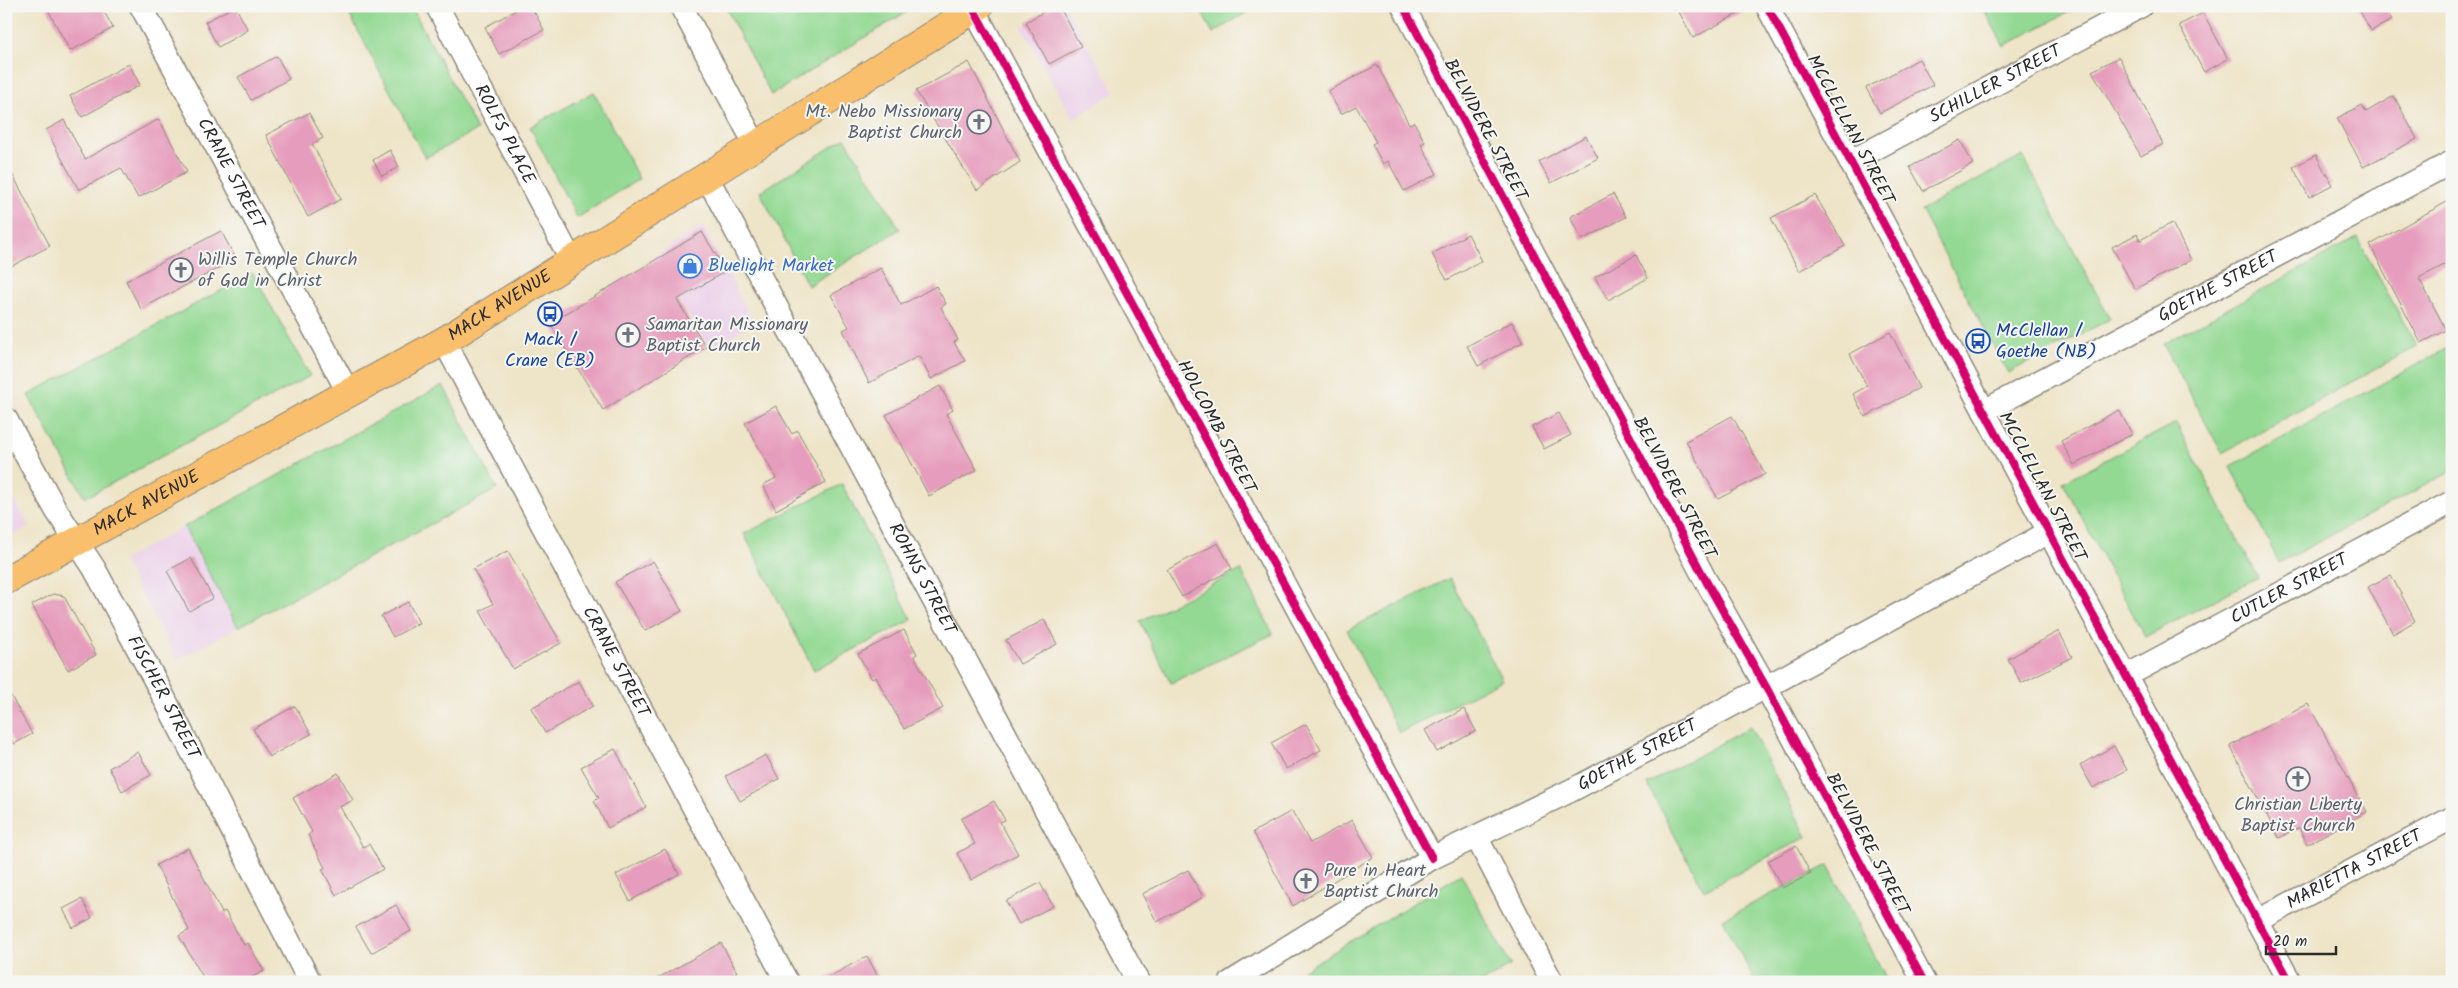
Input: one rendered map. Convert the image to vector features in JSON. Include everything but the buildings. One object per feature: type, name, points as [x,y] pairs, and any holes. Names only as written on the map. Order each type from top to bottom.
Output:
[{"type":"main road","name":"MACK AVENUE","points":[[6,580],[444,341],[976,8]]},
{"type":"street","name":"CRANE STREET","points":[[141,6],[349,394]]},
{"type":"street","name":"ROLFS PLACE","points":[[436,6],[572,262]]},
{"type":"street","points":[[681,6],[756,146]]},
{"type":"street","name":"BELVIDERE STREET","points":[[1403,6],[1706,581],[1766,687],[1924,982]]},
{"type":"street","name":"MCCLELLAN STREET","points":[[1766,6],[2290,982]]},
{"type":"street","name":"SCHILLER STREET","points":[[1850,162],[2141,6]]},
{"type":"street","name":"HOLCOMB STREET","points":[[976,8],[1432,858]]},
{"type":"street","name":"GOETHE STREET","points":[[1984,411],[2452,162]]},
{"type":"street","name":"ROHNS STREET","points":[[707,177],[1138,982]]},
{"type":"street","name":"CRANE STREET","points":[[444,341],[787,982]]},
{"type":"street","name":"FISCHER STREET","points":[[6,419],[56,510],[94,568],[157,684],[310,982]]},
{"type":"street","name":"CUTLER STREET","points":[[2126,676],[2452,502]]},
{"type":"street","name":"GOETHE STREET","points":[[1231,982],[1432,858],[1477,838],[1766,687],[2049,532]]},
{"type":"street","name":"MARIETTA STREET","points":[[2257,921],[2452,818]]},
{"type":"street","points":[[1477,838],[1552,982]]},
{"type":"shaded area","points":[[1053,6],[1064,6],[1115,92],[1073,119],[1022,27]]},
{"type":"shaded area","points":[[703,226],[753,322],[711,350],[651,258]]},
{"type":"shaded area","points":[[6,484],[29,527],[6,539]]},
{"type":"shaded area","points":[[184,527],[238,627],[177,660],[123,560]]},
{"type":"green space","points":[[345,6],[411,6],[477,130],[425,158]]},
{"type":"green space","points":[[725,6],[916,6],[771,95]]},
{"type":"green space","points":[[1198,6],[1257,6],[1213,33]]},
{"type":"green space","points":[[1982,6],[2080,6],[2004,46]]},
{"type":"green space","points":[[594,92],[639,179],[577,218],[530,127]]},
{"type":"green space","points":[[845,138],[900,229],[808,286],[760,192]]},
{"type":"green space","points":[[2023,156],[2110,319],[2008,373],[1921,210]]},
{"type":"green space","points":[[2357,238],[2417,346],[2222,453],[2163,344]]},
{"type":"green space","points":[[253,273],[310,376],[85,498],[28,395]]},
{"type":"green space","points":[[2451,346],[2452,471],[2279,563],[2231,466]]},
{"type":"green space","points":[[443,385],[497,489],[238,627],[184,527]]},
{"type":"green space","points":[[2176,423],[2258,577],[2145,637],[2063,482]]},
{"type":"green space","points":[[842,484],[912,620],[814,670],[744,534]]},
{"type":"green space","points":[[1241,570],[1273,634],[1171,683],[1140,621]]},
{"type":"green space","points":[[1450,578],[1502,680],[1399,733],[1347,630]]},
{"type":"green space","points":[[1750,727],[1807,837],[1704,890],[1647,784]]},
{"type":"green space","points":[[1828,865],[1888,982],[1755,982],[1723,919]]},
{"type":"green space","points":[[1461,874],[1511,965],[1484,982],[1308,982],[1302,971]]},
{"type":"cycle path","points":[[1403,6],[1706,581],[1766,687],[1924,982]]},
{"type":"cycle path","points":[[1767,6],[2290,982]]},
{"type":"cycle path","points":[[974,10],[1432,858]]},
{"type":"place","name":"Mt. Nebo Missionary Baptist Church","points":[[979,122]]},
{"type":"place","name":"Bluelight Market","points":[[690,266]]},
{"type":"place","name":"Willis Temple Church of God in Christ","points":[[181,270]]},
{"type":"place","name":"Mack / Crane (EB)","points":[[550,314]]},
{"type":"place","name":"Samaritan Missionary Baptist Church","points":[[628,335]]},
{"type":"place","name":"McClellan / Goethe (NB)","points":[[1978,341]]},
{"type":"place","name":"Christian Liberty Baptist Church","points":[[2298,779]]},
{"type":"place","name":"Pure in Heart Baptist Church","points":[[1306,881]]}]
